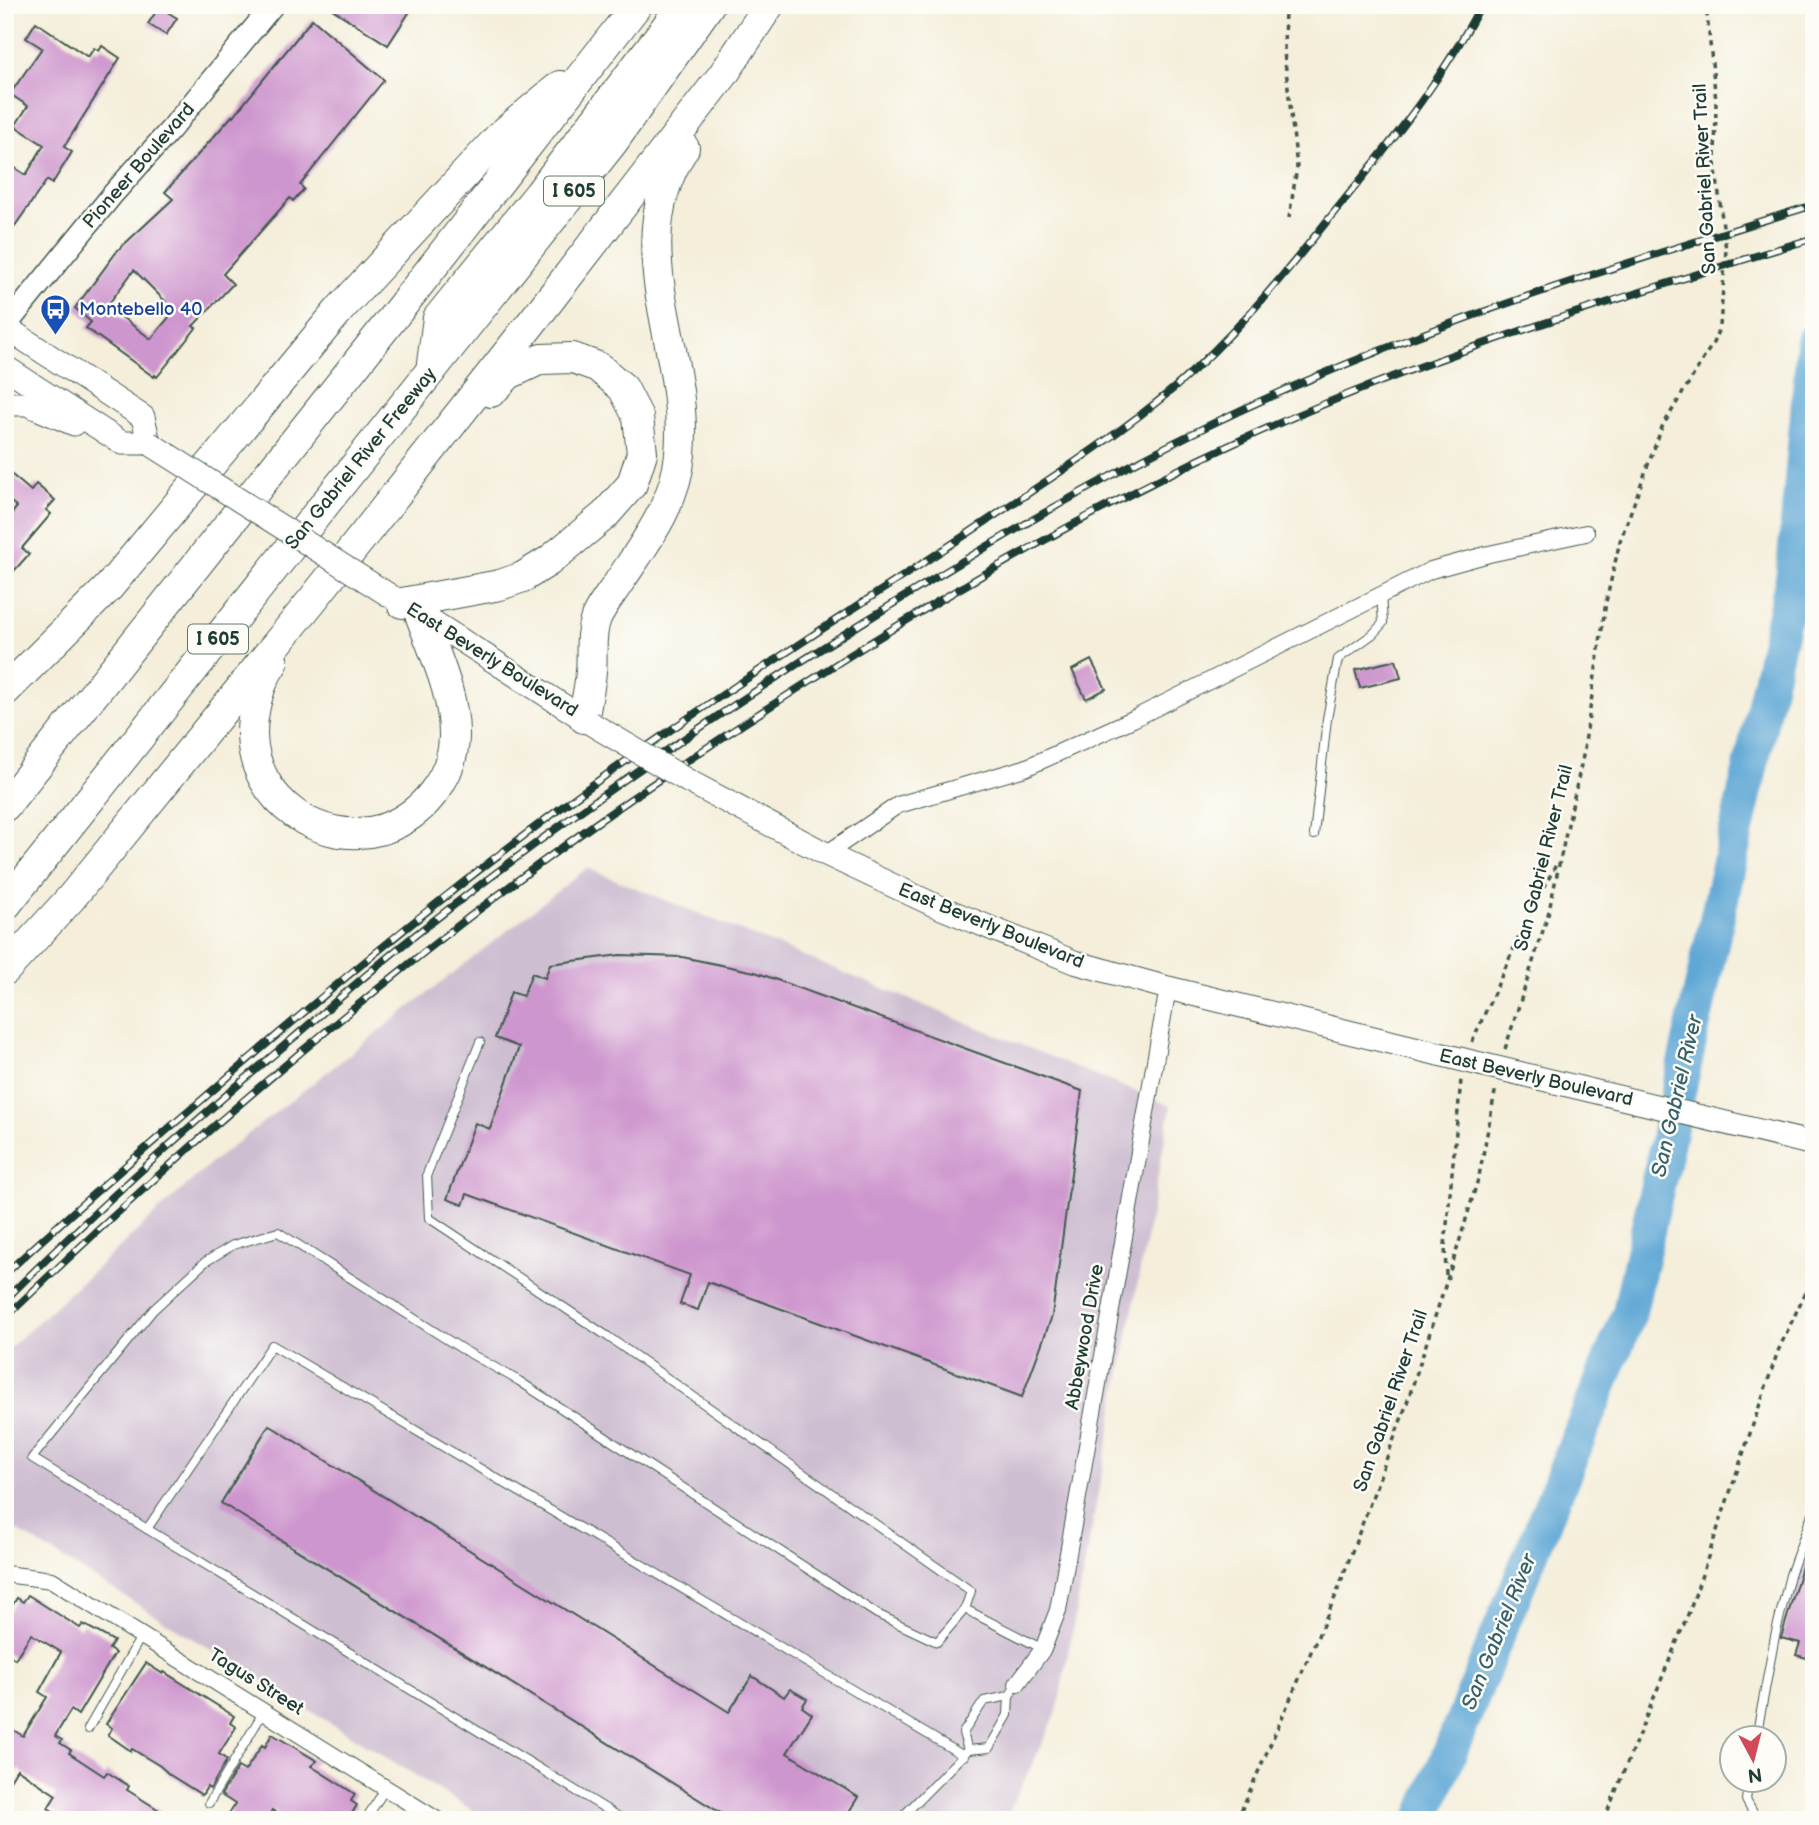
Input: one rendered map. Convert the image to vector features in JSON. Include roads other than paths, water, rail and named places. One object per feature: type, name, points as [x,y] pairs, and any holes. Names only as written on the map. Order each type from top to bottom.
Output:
[{"type":"highway","points":[[5,806],[637,5]]},
{"type":"highway","points":[[391,320],[427,312],[617,74],[666,5]]},
{"type":"highway","points":[[431,371],[438,318],[539,194],[683,5]]},
{"type":"highway","name":"San Gabriel River Freeway","points":[[5,906],[613,142],[709,5]]},
{"type":"highway","points":[[5,970],[71,898],[314,598],[723,75],[769,5]]},
{"type":"highway","points":[[5,691],[109,587],[340,309],[501,135],[607,46]]},
{"type":"highway","points":[[587,720],[592,669],[591,639],[597,617],[648,540],[668,501],[680,457],[681,422],[658,275],[655,237],[659,203],[672,165],[691,136],[723,75]]},
{"type":"highway","points":[[314,598],[298,631],[270,668],[259,692],[252,720],[252,747],[261,778],[283,806],[306,821],[331,829],[356,832],[383,829],[412,814],[436,792],[450,764],[454,739],[453,714],[447,688],[405,605],[500,585],[523,577],[549,561],[605,515],[632,484],[642,453],[638,417],[623,388],[598,367],[573,358],[541,359],[509,374],[419,465]]},
{"type":"main road","points":[[5,327],[143,416],[149,443],[122,443],[5,367]]},
{"type":"main road","points":[[5,404],[27,404],[66,423],[101,430]]},
{"type":"main road","name":"East Beverly Boulevard","points":[[149,443],[688,781],[826,855],[932,905],[1074,962],[1168,988],[1814,1144]]},
{"type":"street","name":"Pioneer Boulevard","points":[[5,327],[273,5]]},
{"type":"street","points":[[826,855],[898,805],[1025,768],[1133,719],[1431,570],[1586,533]]},
{"type":"street","name":"Abbeywood Drive","points":[[1013,1690],[1042,1649],[1058,1610],[1168,988]]},
{"type":"street","name":"Tagus Street","points":[[5,1574],[52,1580],[437,1820]]},
{"type":"lane","points":[[1314,835],[1327,719],[1339,659],[1373,634],[1383,623],[1381,596]]},
{"type":"lane","points":[[480,1042],[427,1174],[429,1218],[618,1344],[971,1591],[965,1609],[937,1642],[877,1614],[519,1381],[462,1349],[278,1232],[233,1245],[205,1262],[153,1310],[32,1458],[624,1820]]},
{"type":"lane","points":[[147,1529],[272,1345],[966,1753]]},
{"type":"lane","points":[[1759,1724],[1775,1636],[1790,1575],[1811,1517],[1814,1517]]},
{"type":"lane","points":[[965,1609],[1042,1649]]},
{"type":"lane","points":[[88,1729],[142,1635]]},
{"type":"lane","points":[[899,1820],[966,1753],[989,1748],[1009,1715],[1013,1690],[984,1701],[963,1733],[966,1753]]},
{"type":"lane","points":[[209,1803],[264,1711]]},
{"type":"lane","points":[[365,1820],[386,1788]]},
{"type":"lane","points":[[1747,1794],[1746,1800],[1757,1820]]},
{"type":"waterway","name":"San Gabriel River","points":[[1422,1820],[1629,1314],[1793,576],[1814,340]]},
{"type":"railway","points":[[5,1274],[292,1022],[537,825],[689,717],[1087,454],[1174,388],[1215,350],[1254,308],[1369,170],[1448,63],[1481,5]]},
{"type":"railway","points":[[5,1300],[109,1200],[217,1103],[414,936],[575,815],[685,738],[943,573],[1033,519],[1171,444],[1363,357],[1587,276],[1814,205]]},
{"type":"railway","points":[[5,1318],[194,1144],[324,1033],[458,926],[562,848],[671,772],[921,612],[1025,551],[1131,494],[1309,410],[1523,330],[1814,238]]},
{"type":"place","name":"Montebello 40","points":[[56,336]]}]
